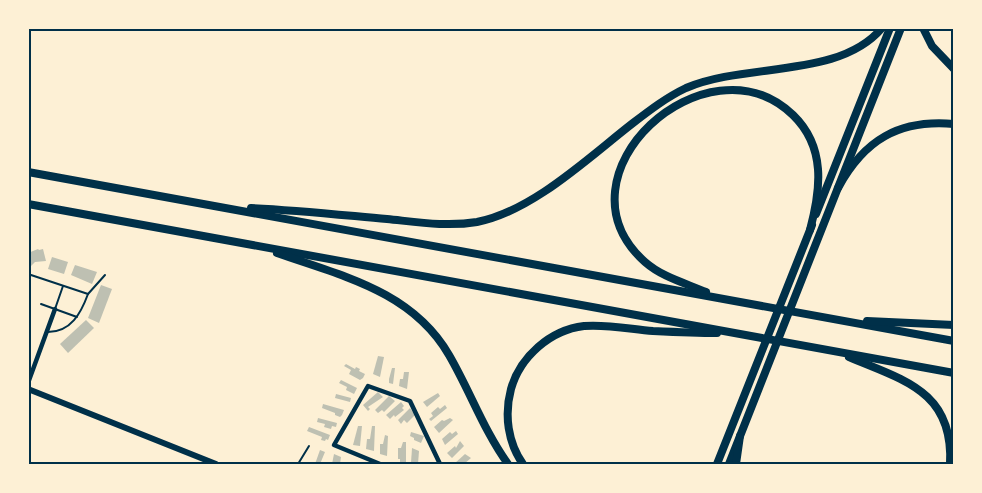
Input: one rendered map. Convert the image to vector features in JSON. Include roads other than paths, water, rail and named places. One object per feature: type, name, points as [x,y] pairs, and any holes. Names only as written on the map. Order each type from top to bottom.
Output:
[{"type":"highway","points":[[220,207],[282,209],[441,224],[467,223],[494,218],[538,196],[656,106],[685,89],[727,76],[834,59],[863,46],[882,28]]},
{"type":"highway","points":[[923,28],[932,46],[954,69]]},
{"type":"highway","points":[[723,299],[654,269],[635,251],[621,228],[615,201],[618,172],[630,147],[654,122],[684,102],[721,90],[755,93],[784,107],[809,135],[817,159],[819,187],[810,230]]},
{"type":"highway","points":[[838,188],[859,157],[887,134],[919,124],[954,124]]},
{"type":"highway","points":[[28,172],[954,341]]},
{"type":"highway","points":[[28,204],[954,373]]},
{"type":"highway","points":[[251,244],[366,284],[397,301],[416,315],[445,349],[508,465]]},
{"type":"highway","points":[[841,321],[954,326]]},
{"type":"highway","points":[[523,465],[510,434],[507,415],[509,396],[522,365],[549,339],[571,329],[589,326],[684,333],[740,334]]},
{"type":"highway","points":[[835,351],[901,378],[924,393],[944,422],[949,440],[950,465]]},
{"type":"highway","points":[[736,465],[740,436]]},
{"type":"main road","points":[[717,465],[890,28]]},
{"type":"main road","points":[[729,465],[902,28]]},
{"type":"street","points":[[28,383],[55,309]]},
{"type":"street","points":[[380,465],[334,446],[368,386],[410,401],[440,465]]},
{"type":"street","points":[[28,389],[216,465]]},
{"type":"lane","points":[[31,275],[88,294]]},
{"type":"lane","points":[[47,332],[62,330],[77,317],[88,294],[105,275]]},
{"type":"lane","points":[[55,309],[63,286]]},
{"type":"lane","points":[[41,304],[77,317]]},
{"type":"lane","points":[[298,465],[309,446]]}]
